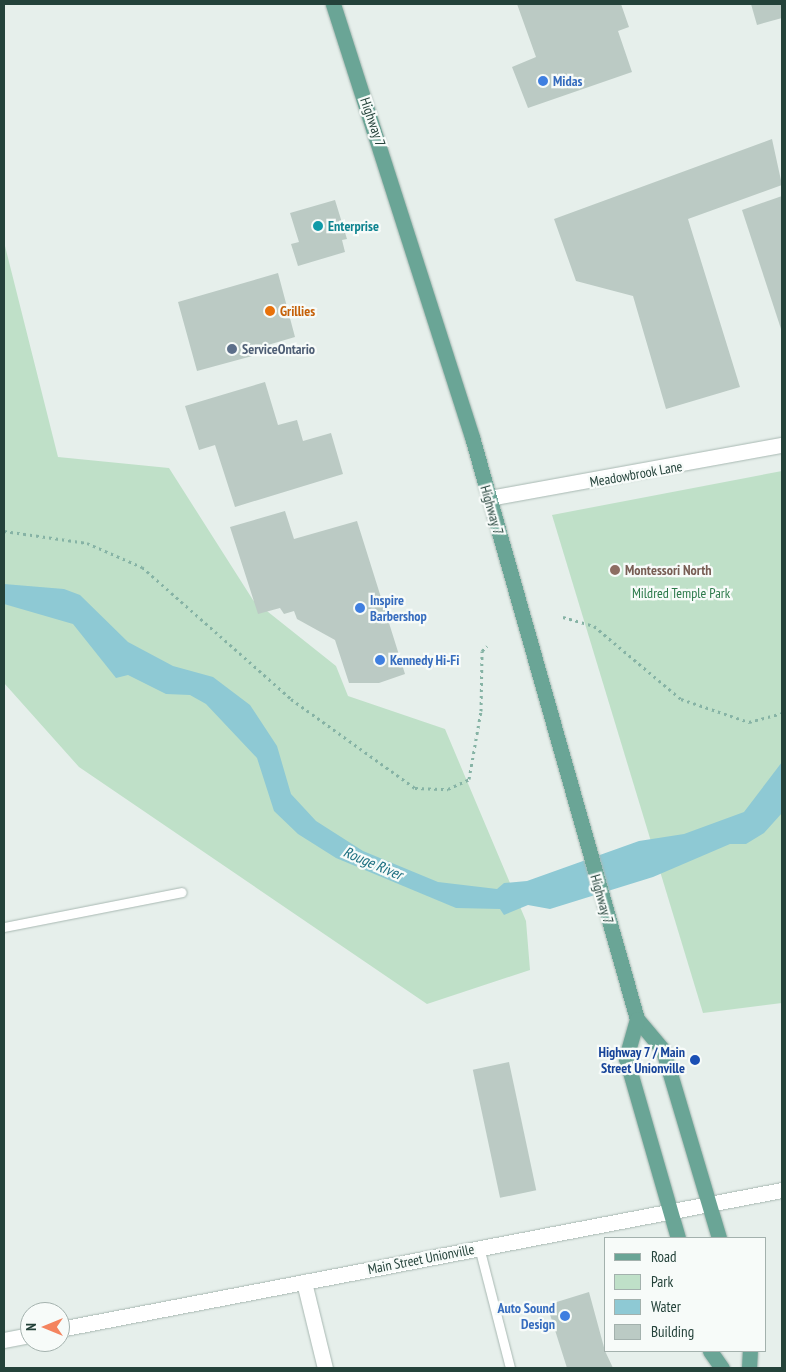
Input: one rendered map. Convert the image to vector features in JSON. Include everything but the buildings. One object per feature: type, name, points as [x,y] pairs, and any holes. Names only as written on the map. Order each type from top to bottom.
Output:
[{"type":"main road","name":"Highway 7","points":[[334,4],[414,248],[489,498],[584,838],[637,1019],[663,1050],[719,1237]]},
{"type":"main road","name":"Meadowbrook Lane","points":[[489,498],[782,446]]},
{"type":"main road","points":[[637,1019],[626,1058],[678,1237]]},
{"type":"main road","name":"Main Street Unionville","points":[[70,1327],[670,1210],[782,1190]]},
{"type":"main road","points":[[304,1282],[325,1368]]},
{"type":"main road","points":[[4,1340],[20,1337]]},
{"type":"main road","points":[[711,1352],[722,1368]]},
{"type":"main road","points":[[749,1368],[750,1352]]},
{"type":"lane","points":[[4,927],[182,892]]},
{"type":"lane","points":[[479,1247],[510,1368]]},
{"type":"path","points":[[4,531],[87,543],[142,567],[291,699],[415,788],[448,789],[469,779],[481,711],[482,651],[487,646]]},
{"type":"path","points":[[562,617],[594,626],[681,699],[749,722],[782,713]]},
{"type":"green space","points":[[4,242],[58,457],[169,468],[253,600],[336,666],[348,696],[445,729],[526,921],[530,970],[427,1004],[79,767],[4,683]]},
{"type":"green space","name":"Mildred Temple Park","points":[[782,471],[782,1003],[703,1013],[552,515]]},
{"type":"water","name":"Rouge River","points":[[4,584],[64,589],[80,595],[128,642],[173,666],[213,677],[250,705],[277,746],[291,794],[316,821],[363,851],[438,882],[497,889],[504,883],[527,881],[639,841],[684,834],[744,812],[782,762],[782,813],[764,833],[746,844],[730,844],[653,877],[550,909],[528,905],[504,915],[500,909],[456,908],[336,858],[298,834],[274,811],[257,758],[206,704],[190,695],[166,694],[128,675],[116,678],[73,624],[4,604]]},
{"type":"place","name":"Midas","points":[[543,81]]},
{"type":"place","name":"Enterprise","points":[[318,226]]},
{"type":"place","name":"Grillies","points":[[270,311]]},
{"type":"place","name":"ServiceOntario","points":[[232,349]]},
{"type":"place","name":"Montessori North","points":[[615,570]]},
{"type":"place","name":"Inspire Barbershop","points":[[360,608]]},
{"type":"place","name":"Kennedy Hi-Fi","points":[[380,660]]},
{"type":"place","name":"Highway 7 / Main Street Unionville","points":[[695,1060]]},
{"type":"place","name":"Auto Sound Design","points":[[565,1316]]}]
